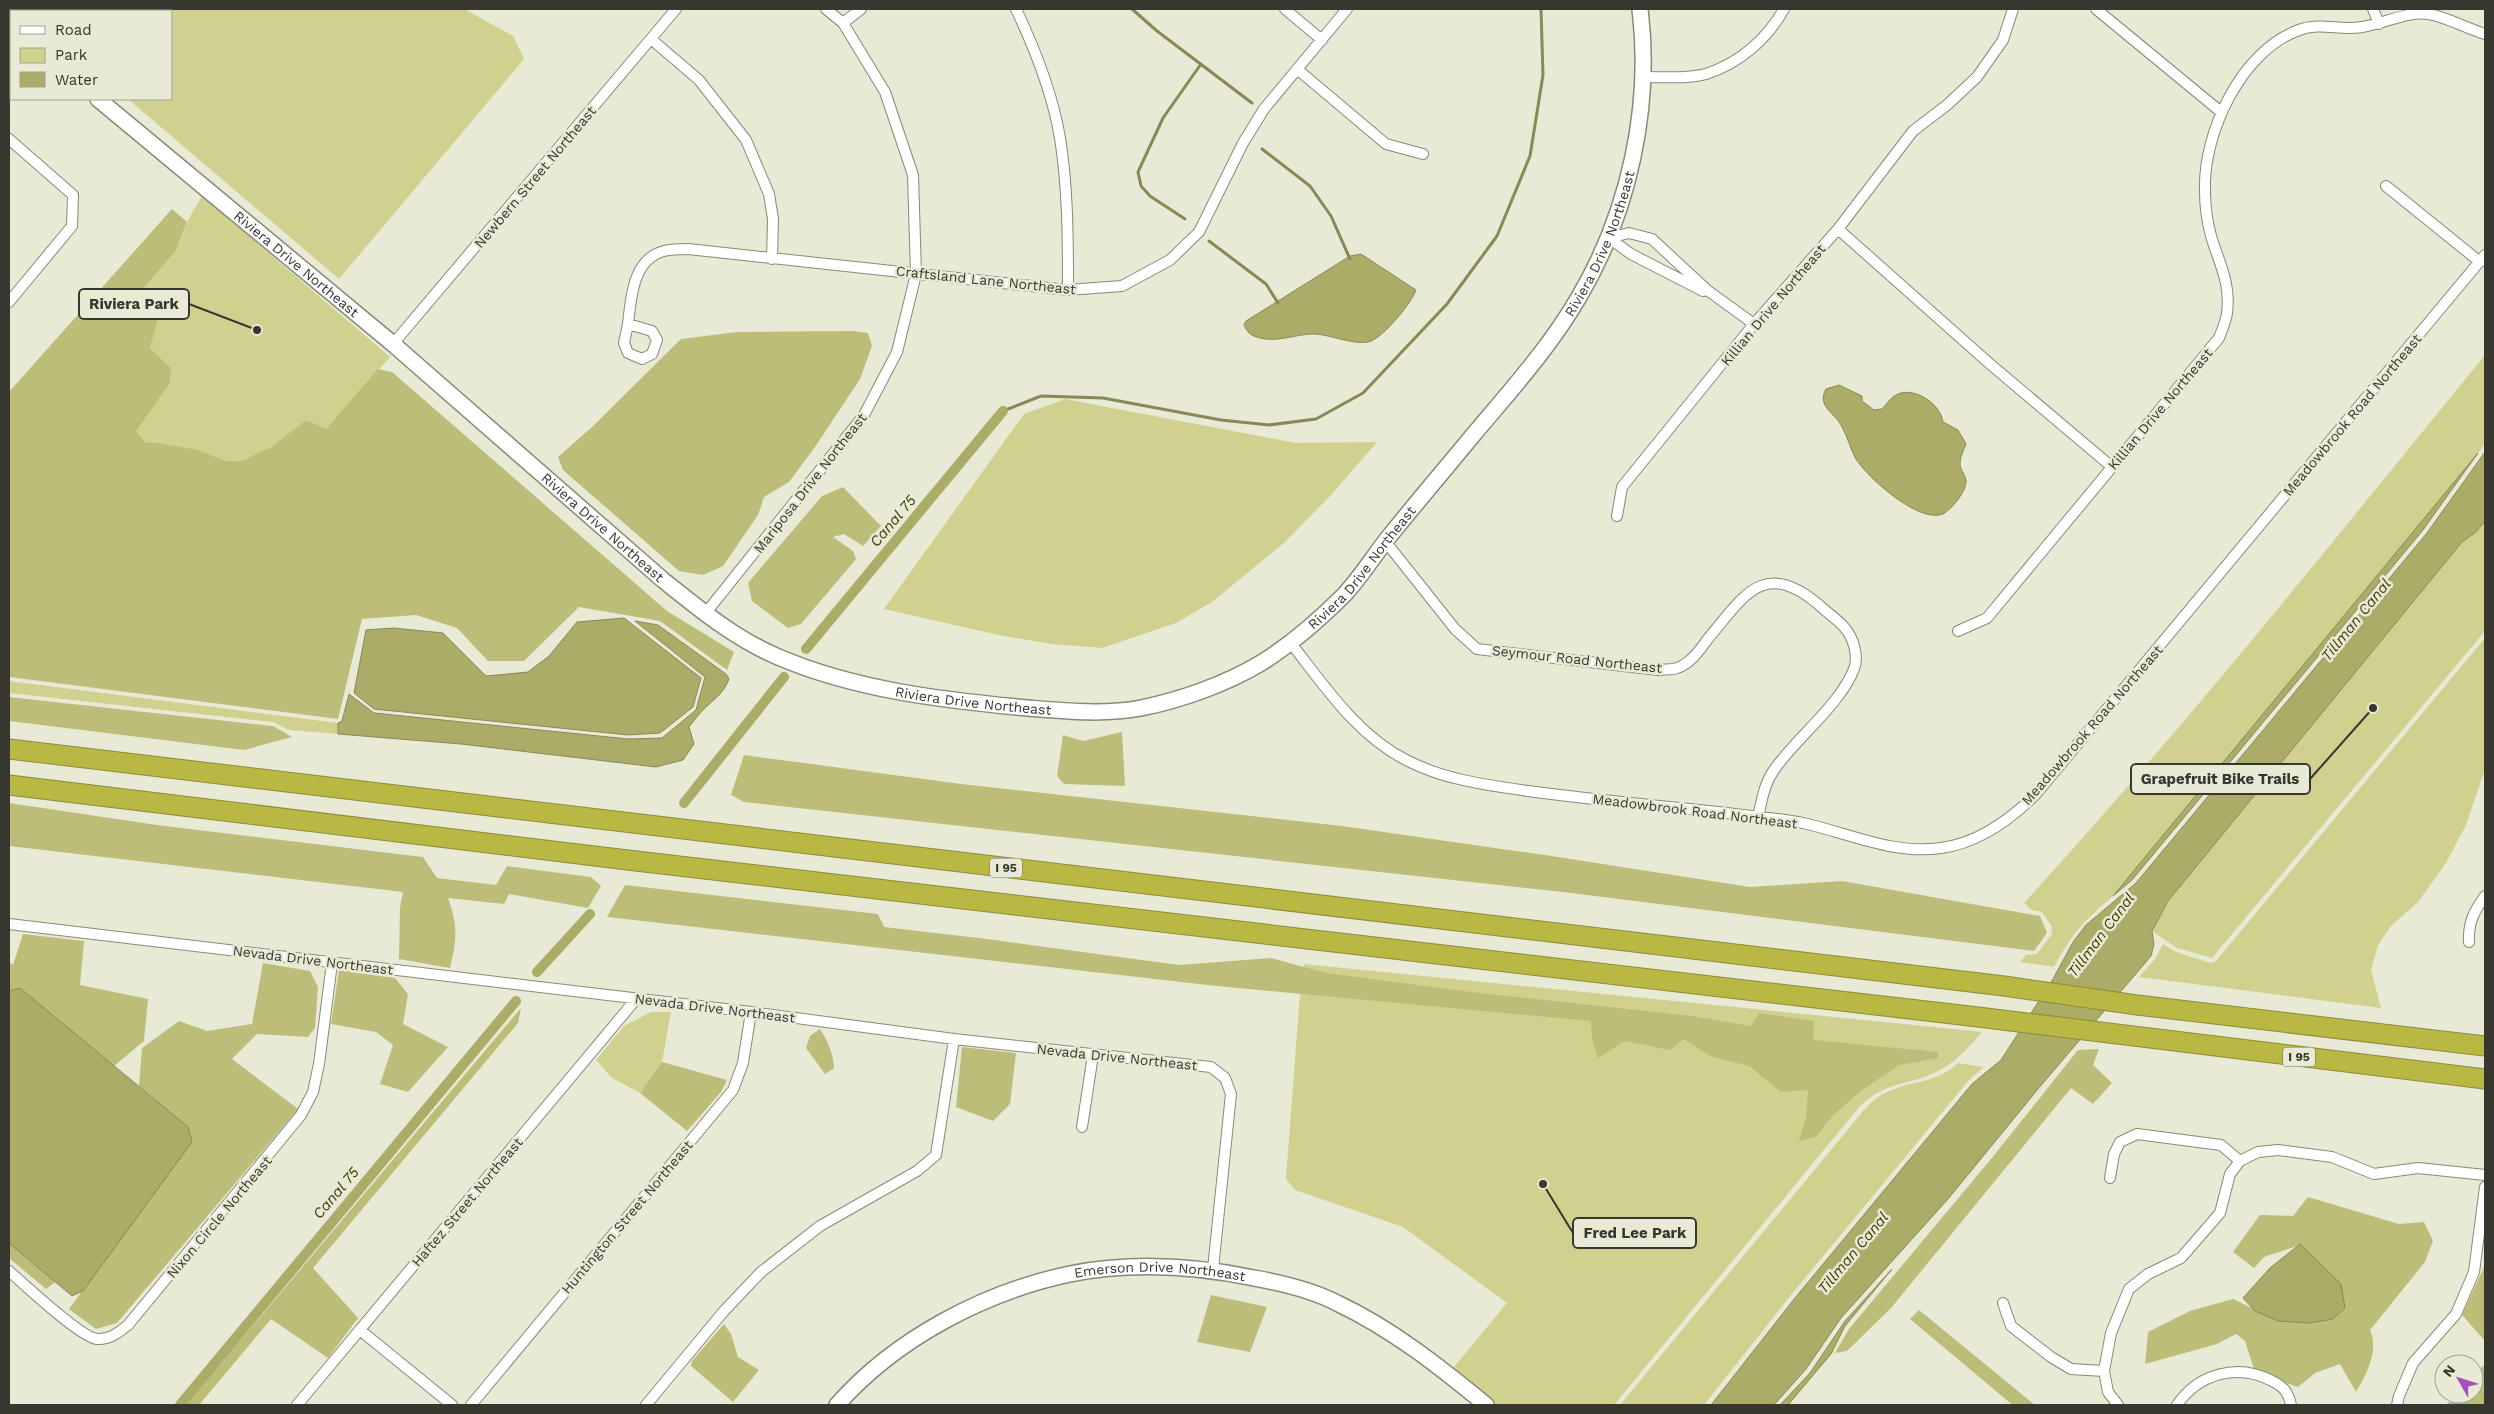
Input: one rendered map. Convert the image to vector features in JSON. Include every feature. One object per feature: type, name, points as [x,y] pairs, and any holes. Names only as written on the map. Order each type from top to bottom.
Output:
[{"type":"highway","name":"I 95","points":[[9,749],[2004,986],[2485,1046]]},
{"type":"highway","name":"I 95","points":[[9,785],[636,861],[1978,1017],[2485,1079]]},
{"type":"street","name":"Newbern Street Northeast","points":[[394,344],[676,9]]},
{"type":"street","name":"Mariposa Drive Northeast","points":[[705,614],[864,415],[897,352],[916,274],[913,175],[885,92],[843,23],[826,9]]},
{"type":"street","points":[[843,23],[861,9]]},
{"type":"street","points":[[1016,9],[1034,46],[1060,137],[1068,217],[1068,290]]},
{"type":"street","points":[[1285,9],[1322,40]]},
{"type":"street","name":"Craftsland Lane Northeast","points":[[628,324],[632,289],[644,263],[664,251],[688,249],[772,259],[789,258],[1068,290],[1122,286],[1170,260],[1199,232],[1243,143],[1264,109],[1348,9]]},
{"type":"street","name":"Riviera Drive Northeast","points":[[99,100],[394,344],[663,580],[705,614],[777,657],[863,685],[997,705],[1070,711],[1141,708],[1204,690],[1260,663],[1290,642],[1345,594],[1385,541],[1544,350],[1579,297],[1609,238],[1626,189],[1645,77],[1640,9]]},
{"type":"street","points":[[1645,77],[1706,74],[1747,54],[1774,27],[1784,9]]},
{"type":"street","name":"Killian Drive Northeast","points":[[1617,516],[1622,487],[1754,324],[1838,229],[1913,131],[1963,91],[1993,57],[2004,40],[2013,9]]},
{"type":"street","points":[[2096,9],[2221,112]]},
{"type":"street","points":[[2373,9],[2379,24]]},
{"type":"street","name":"Killian Drive Northeast","points":[[1958,631],[1986,618],[2219,338],[2227,314],[2227,282],[2211,234],[2204,188],[2207,153],[2221,112],[2245,74],[2268,50],[2285,36],[2311,26],[2324,25],[2352,29],[2379,24],[2415,13],[2430,14],[2485,34]]},
{"type":"street","points":[[651,39],[699,80],[746,140],[769,194],[773,219],[772,259]]},
{"type":"street","points":[[1297,69],[1386,144],[1423,154]]},
{"type":"street","points":[[9,139],[73,195],[72,226],[9,302]]},
{"type":"street","points":[[2386,186],[2482,259]]},
{"type":"street","points":[[1838,229],[1990,364],[2112,467]]},
{"type":"street","points":[[1609,238],[1629,232],[1652,238],[1706,290],[1754,324]]},
{"type":"street","points":[[1609,238],[1631,254],[1703,291],[1706,290]]},
{"type":"street","name":"Meadowbrook Road Northeast","points":[[1290,642],[1352,719],[1398,756],[1436,774],[1464,781],[1569,796],[1804,823],[1847,837],[1908,849],[1941,848],[1966,842],[1988,833],[2014,815],[2076,748],[2482,259]]},
{"type":"street","name":"Seymour Road Northeast","points":[[1385,541],[1455,629],[1477,649],[1658,670],[1678,668],[1694,656],[1742,598],[1760,586],[1777,582],[1793,586],[1811,599],[1843,626],[1851,636],[1855,651],[1855,667],[1845,686],[1774,770],[1765,787],[1758,817]]},
{"type":"street","points":[[2469,942],[2468,928],[2474,911],[2485,896]]},
{"type":"street","name":"Nevada Drive Northeast","points":[[9,924],[637,998],[954,1039],[1211,1066],[1226,1078],[1231,1094],[1213,1269]]},
{"type":"street","name":"Nixon Circle Northeast","points":[[9,1272],[74,1326],[96,1339],[112,1337],[128,1325],[301,1116],[313,1092],[332,963]]},
{"type":"street","name":"Haftez Street Northeast","points":[[297,1405],[637,998]]},
{"type":"street","name":"Huntington Street Northeast","points":[[470,1405],[733,1090],[744,1063],[751,1012]]},
{"type":"street","points":[[646,1405],[724,1311],[761,1272],[820,1226],[917,1171],[936,1154],[954,1039]]},
{"type":"street","points":[[1082,1127],[1093,1055]]},
{"type":"street","points":[[2110,1178],[2114,1154],[2120,1142],[2137,1134],[2221,1145],[2240,1161]]},
{"type":"street","points":[[2118,1405],[2108,1392],[2104,1371],[2111,1333],[2129,1289],[2148,1274],[2181,1258],[2220,1213],[2230,1174],[2240,1161],[2258,1152],[2278,1150],[2332,1158],[2374,1174],[2418,1168],[2485,1176]]},
{"type":"street","points":[[2397,1405],[2413,1363],[2456,1314],[2474,1272],[2485,1187]]},
{"type":"street","name":"Emerson Drive Northeast","points":[[837,1405],[887,1358],[946,1318],[1001,1295],[1071,1274],[1137,1267],[1213,1269],[1280,1283],[1337,1302],[1388,1331],[1436,1364],[1486,1405]]},
{"type":"street","points":[[2003,1303],[2011,1326],[2051,1357],[2071,1369],[2104,1371]]},
{"type":"street","points":[[360,1330],[452,1405]]},
{"type":"street","points":[[2177,1405],[2194,1386],[2213,1376],[2237,1371],[2255,1372],[2277,1383],[2288,1392],[2291,1405]]},
{"type":"green space","points":[[464,9],[513,36],[524,59],[339,279],[129,100],[172,100],[172,10],[104,10]]},
{"type":"green space","points":[[202,196],[390,357],[325,430],[306,420],[271,447],[241,461],[226,461],[198,450],[146,443],[135,431],[170,383],[171,368],[150,348],[152,341],[142,308],[142,290],[175,252],[190,216]]},
{"type":"green space","points":[[2485,355],[2485,443],[2478,453],[2113,896],[2094,912],[2080,928],[2054,967],[2020,962],[2026,955],[2037,954],[2052,934],[2051,925],[2042,912],[2032,910],[2024,903],[2084,837],[2201,701]]},
{"type":"green space","points":[[1065,399],[1296,443],[1377,442],[1331,495],[1284,543],[1212,602],[1176,623],[1102,648],[1052,644],[1003,636],[884,609],[1024,414]]},
{"type":"green space","points":[[2485,514],[2485,631],[2212,958],[2177,948],[2152,931],[2168,901]]},
{"type":"green space","points":[[2485,638],[2485,769],[2466,825],[2446,863],[2418,902],[2391,926],[2378,945],[2371,970],[2381,1008],[2139,977],[2155,959],[2163,944],[2176,952],[2211,963],[2216,961]]},
{"type":"green space","points":[[9,681],[338,723],[338,734],[289,730],[273,722],[9,693]]},
{"type":"green space","points":[[1304,964],[1982,1032],[1962,1054],[1945,1067],[1927,1076],[1880,1091],[1860,1106],[1614,1405],[1486,1405],[1449,1373],[1507,1303],[1403,1227],[1295,1190],[1286,1179]]},
{"type":"green space","points":[[651,1012],[671,1012],[662,1062],[640,1093],[612,1078],[596,1060],[624,1026]]},
{"type":"green space","points":[[1958,1063],[1984,1067],[1969,1080],[1791,1295],[1704,1405],[1620,1405],[1864,1110],[1885,1093],[1934,1078]]},
{"type":"shaded area","points":[[172,209],[187,222],[175,252],[142,290],[142,308],[158,319],[150,348],[171,368],[170,383],[136,431],[146,443],[158,443],[198,450],[226,461],[241,461],[271,447],[306,420],[326,429],[378,369],[392,372],[667,611],[734,652],[727,670],[660,621],[579,607],[524,661],[488,661],[457,628],[416,615],[362,619],[338,719],[9,677],[9,392]]},
{"type":"shaded area","points":[[854,331],[868,333],[872,346],[860,379],[815,447],[789,482],[764,497],[758,515],[723,566],[703,575],[679,571],[563,470],[558,457],[592,427],[681,339],[737,332]]},
{"type":"shaded area","points":[[843,487],[881,526],[863,546],[844,534],[833,537],[853,551],[856,559],[801,624],[788,628],[752,601],[748,583],[822,496]]},
{"type":"shaded area","points":[[9,697],[273,726],[292,737],[244,750],[9,721]]},
{"type":"shaded area","points":[[1122,732],[1125,786],[1064,784],[1057,776],[1063,735],[1083,741]]},
{"type":"shaded area","points":[[744,755],[961,784],[1342,826],[1750,887],[1842,881],[2040,916],[2047,933],[2034,951],[1571,893],[744,802],[731,795]]},
{"type":"shaded area","points":[[9,803],[157,825],[423,857],[437,878],[496,885],[507,866],[591,877],[601,886],[588,908],[509,894],[504,904],[448,898],[455,925],[454,949],[450,968],[399,959],[400,908],[403,892],[9,846]]},
{"type":"shaded area","points":[[625,885],[878,914],[884,927],[1179,965],[1271,958],[1326,973],[1471,992],[1692,1016],[1751,1026],[1759,1013],[1814,1021],[1813,1040],[1938,1052],[1938,1058],[1899,1065],[1862,1090],[1832,1116],[1817,1136],[1799,1141],[1806,1117],[1808,1090],[1781,1092],[1749,1066],[1710,1056],[1684,1039],[1670,1050],[1625,1041],[1598,1058],[1592,1039],[1591,1021],[1217,986],[607,917]]},
{"type":"shaded area","points":[[23,934],[84,941],[80,985],[148,999],[144,1041],[114,1066],[20,988],[9,991],[9,962],[13,965]]},
{"type":"shaded area","points":[[263,963],[310,971],[318,987],[315,1028],[308,1037],[257,1034],[232,1059],[298,1109],[117,1323],[96,1329],[69,1309],[191,1142],[188,1127],[139,1086],[142,1048],[179,1021],[207,1031],[252,1024]]},
{"type":"shaded area","points":[[339,970],[395,978],[408,994],[403,1024],[448,1047],[408,1092],[380,1084],[393,1045],[376,1032],[331,1024]]},
{"type":"shaded area","points":[[521,1008],[518,1023],[313,1268],[358,1318],[328,1358],[271,1319],[199,1405],[186,1405]]},
{"type":"shaded area","points":[[820,1029],[833,1057],[834,1068],[825,1074],[806,1048],[810,1036]]},
{"type":"shaded area","points":[[962,1047],[1016,1053],[1010,1104],[993,1121],[956,1107]]},
{"type":"shaded area","points":[[2099,1049],[2093,1065],[2112,1083],[2093,1104],[2071,1088],[1891,1308],[1847,1351],[1835,1353],[1849,1329],[1991,1159],[2078,1050]]},
{"type":"shaded area","points":[[662,1062],[727,1080],[721,1092],[687,1131],[640,1093]]},
{"type":"shaded area","points":[[2308,1197],[2399,1224],[2424,1222],[2433,1241],[2425,1262],[2370,1330],[2373,1346],[2372,1354],[2368,1370],[2356,1392],[2340,1364],[2315,1373],[2298,1387],[2255,1372],[2245,1341],[2236,1334],[2217,1344],[2145,1364],[2148,1332],[2190,1311],[2233,1299],[2278,1321],[2310,1323],[2332,1319],[2345,1308],[2300,1245],[2264,1257],[2254,1268],[2233,1252],[2260,1215],[2293,1216]]},
{"type":"shaded area","points":[[9,1243],[55,1282],[46,1289],[9,1258]]},
{"type":"shaded area","points":[[2485,1268],[2485,1341],[2462,1315]]},
{"type":"shaded area","points":[[1211,1295],[1267,1307],[1250,1352],[1197,1342]]},
{"type":"shaded area","points":[[1919,1310],[2035,1405],[2013,1405],[2009,1402],[1910,1319]]},
{"type":"shaded area","points":[[724,1324],[731,1334],[738,1357],[759,1370],[733,1402],[691,1366],[692,1361]]},
{"type":"shaded area","points":[[2485,1357],[2485,1405],[2446,1405],[2484,1404]]},
{"type":"water","points":[[1361,254],[1416,290],[1409,303],[1396,319],[1376,338],[1371,341],[1358,342],[1311,334],[1268,339],[1254,336],[1247,330],[1244,325],[1246,321],[1350,256]]},
{"type":"water","points":[[1839,385],[1862,396],[1862,401],[1874,410],[1882,409],[1892,398],[1900,393],[1908,392],[1924,397],[1937,408],[1943,422],[1958,430],[1966,444],[1960,462],[1966,484],[1962,494],[1951,508],[1943,514],[1933,515],[1921,512],[1895,497],[1871,477],[1856,459],[1839,422],[1823,401],[1826,389]]},
{"type":"water","name":"Tillman Canal","points":[[2485,452],[2485,521],[2476,532],[2462,542],[2168,901],[2152,931],[2154,944],[2151,956],[1948,1199],[1841,1318],[1806,1369],[1774,1405],[1711,1405],[1795,1298],[1972,1084],[2001,1060],[2053,979],[2073,942],[2086,925],[2136,883],[2427,533]]},
{"type":"water","points":[[2478,453],[2423,530],[2132,880],[2113,896]]},
{"type":"water","points":[[624,618],[701,678],[693,707],[660,733],[628,735],[374,709],[354,693],[366,630],[394,628],[443,633],[486,676],[528,672],[549,656],[577,622]]},
{"type":"water","points":[[635,621],[658,625],[726,674],[729,679],[717,697],[689,727],[694,744],[683,760],[656,767],[461,744],[338,734],[338,723],[342,721],[349,694],[374,713],[628,739],[662,738],[696,710],[705,677]]},
{"type":"water","points":[[20,988],[188,1127],[192,1142],[83,1291],[72,1296],[9,1243],[9,991]]},
{"type":"water","points":[[2300,1244],[2341,1284],[2345,1308],[2333,1319],[2310,1323],[2278,1321],[2255,1311],[2243,1298],[2270,1268]]},
{"type":"water","points":[[1892,1269],[1845,1326],[1831,1354],[1788,1405],[1780,1405],[1810,1373],[1845,1321]]},
{"type":"waterway","points":[[1132,9],[1157,31],[1252,103]]},
{"type":"waterway","points":[[1003,411],[1041,396],[1103,398],[1221,420],[1269,425],[1316,419],[1363,393],[1447,304],[1497,236],[1530,156],[1543,75],[1541,9]]},
{"type":"waterway","points":[[1185,219],[1150,196],[1141,186],[1138,172],[1163,118],[1201,64]]},
{"type":"waterway","points":[[1262,149],[1310,186],[1331,216],[1350,259]]},
{"type":"waterway","points":[[1209,241],[1266,284],[1278,303]]},
{"type":"waterway","name":"Canal 75","points":[[806,649],[1003,411]]},
{"type":"waterway","name":"Canal 75","points":[[684,803],[784,677]]},
{"type":"waterway","name":"Canal 75","points":[[537,972],[590,914]]},
{"type":"waterway","name":"Canal 75","points":[[180,1405],[516,1001]]},
{"type":"place","name":"Riviera Park","points":[[257,330]]},
{"type":"place","name":"Grapefruit Bike Trails","points":[[2373,708]]},
{"type":"place","name":"Fred Lee Park","points":[[1543,1184]]}]
